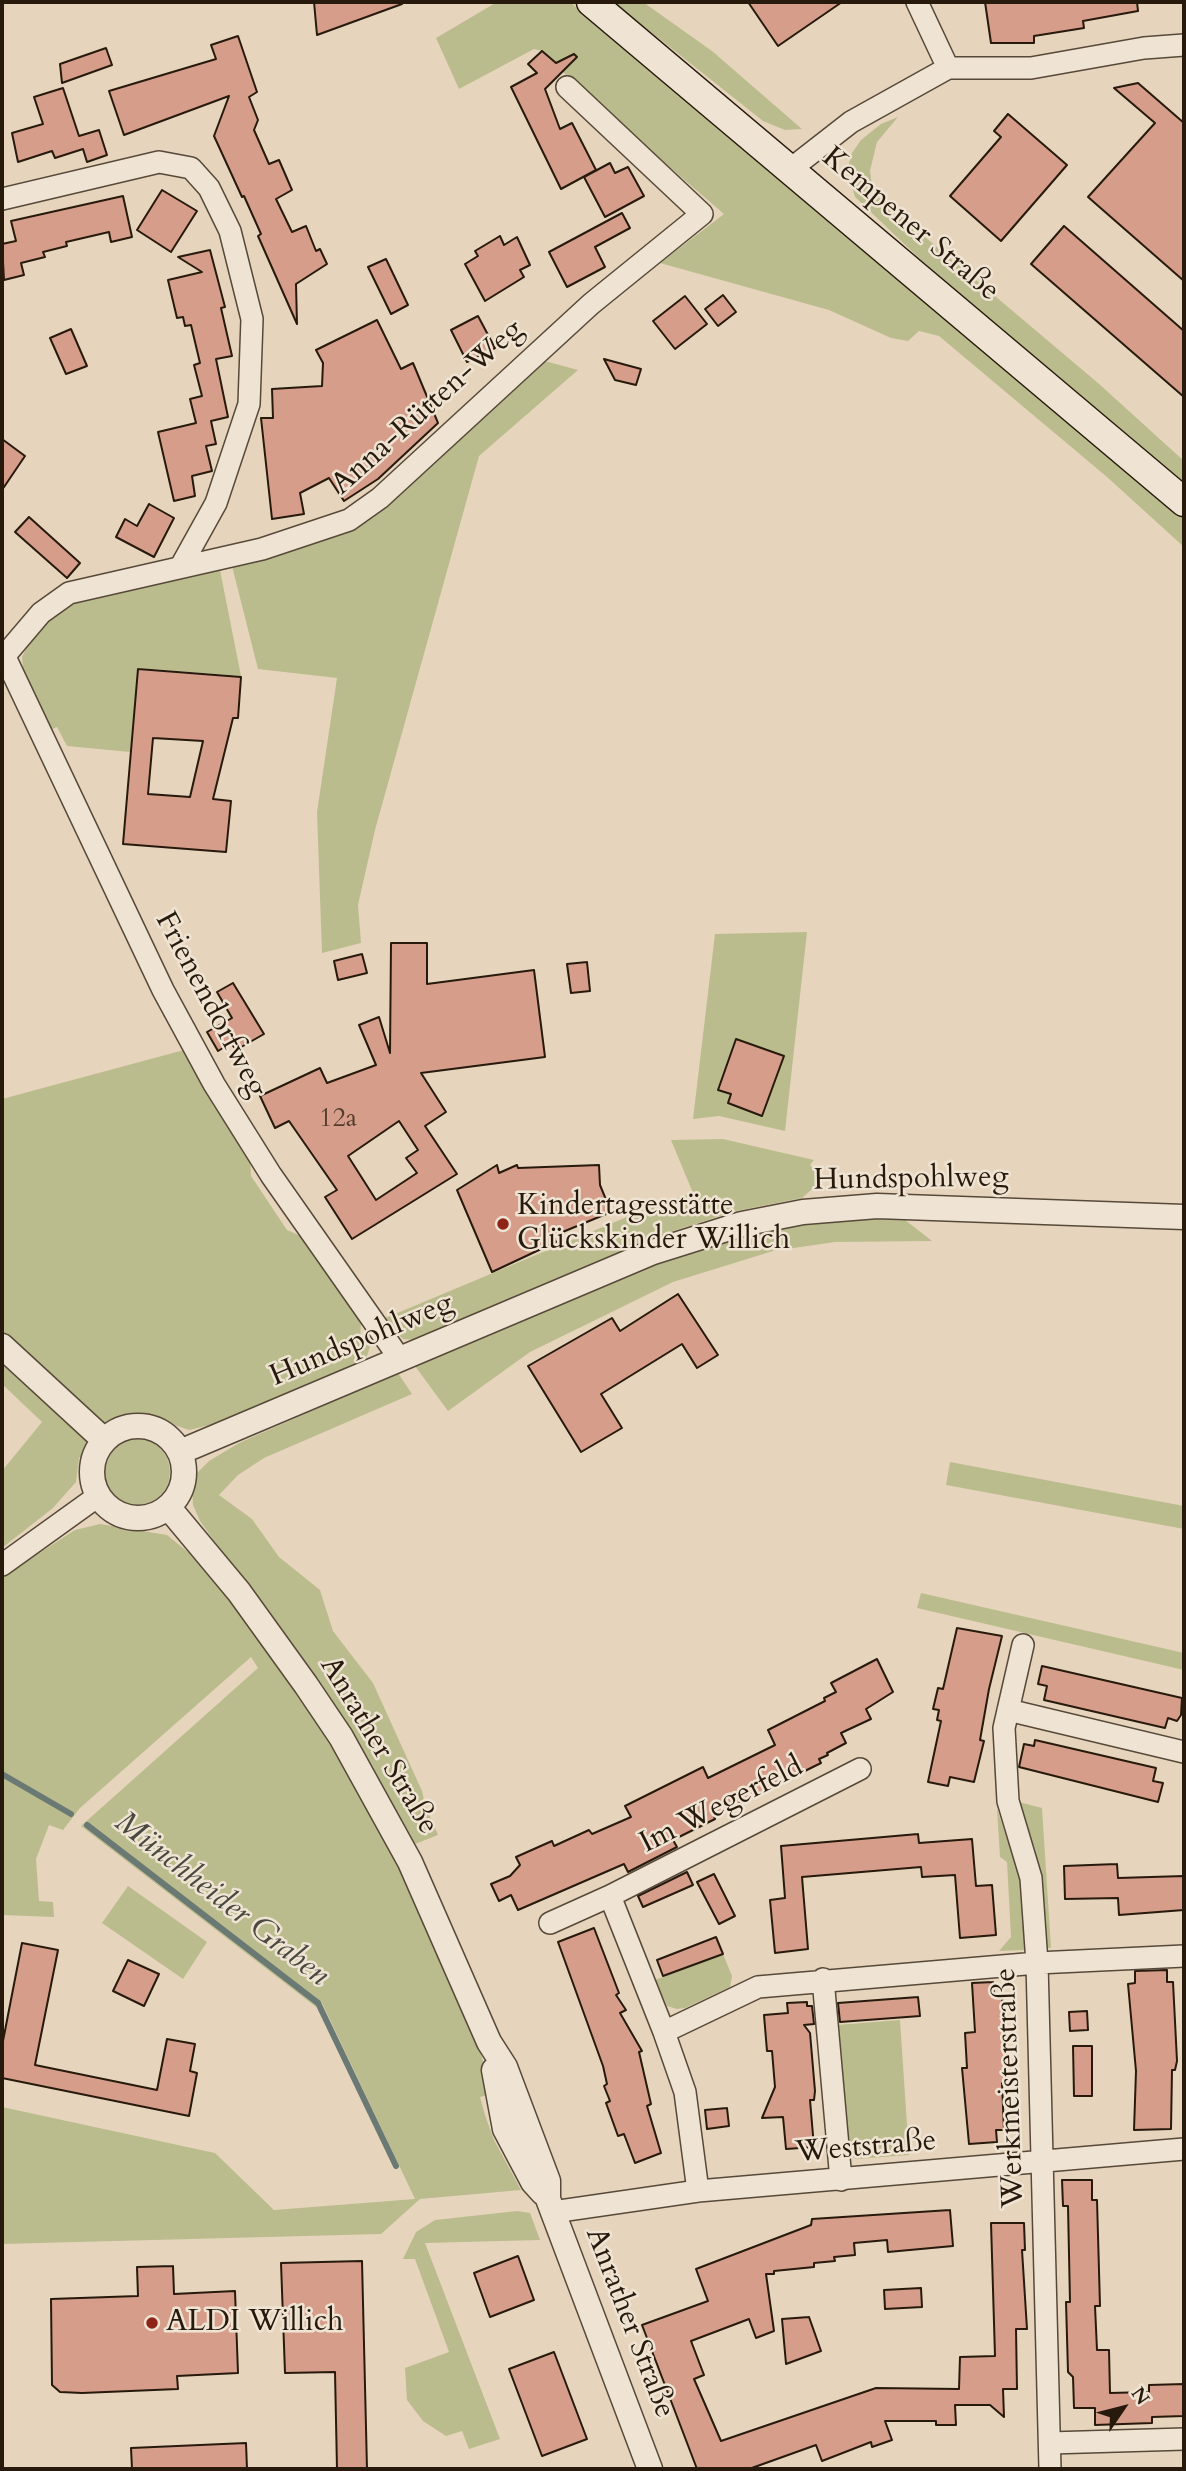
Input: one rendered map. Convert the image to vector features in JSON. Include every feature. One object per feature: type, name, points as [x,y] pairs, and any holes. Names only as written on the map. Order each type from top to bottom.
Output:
[{"type":"main road","name":"Kempener Straße","points":[[591,2],[1184,502]]},
{"type":"street","points":[[918,2],[948,68]]},
{"type":"street","points":[[792,169],[851,122],[948,68],[1031,68],[1144,48],[1184,45]]},
{"type":"street","name":"Anna-Rütten-Weg","points":[[4,658],[41,613],[69,593],[262,549],[349,520],[380,498],[590,304],[702,214],[567,87]]},
{"type":"street","points":[[2,199],[159,162],[191,168],[209,188],[230,231],[251,319],[249,404],[216,503],[181,566]]},
{"type":"street","name":"Frienendorfweg","points":[[4,658],[163,990],[214,1084],[271,1175],[400,1359]]},
{"type":"street","name":"Hundspohlweg","points":[[180,1452],[671,1245],[721,1229],[784,1214],[897,1206],[1184,1217]]},
{"type":"street","points":[[2,1346],[104,1440]]},
{"type":"street","points":[[145,1426],[159,1430],[171,1439],[180,1452],[184,1480],[169,1508],[145,1518],[132,1518],[107,1507],[98,1496],[92,1467],[96,1452],[104,1440],[123,1428],[145,1426]]},
{"type":"street","points":[[2,1565],[98,1496]]},
{"type":"street","name":"Anrather Straße","points":[[169,1508],[239,1592],[341,1737],[410,1862],[489,2042],[505,2067],[544,2169],[551,2205],[650,2469]]},
{"type":"street","name":"Werkmeisterstraße","points":[[1023,1645],[1004,1728],[1008,1801],[1031,1878],[1037,1963],[1050,2469]]},
{"type":"street","points":[[1008,1710],[1184,1752]]},
{"type":"street","name":"Im Wegerfeld","points":[[550,1923],[610,1896],[860,1769]]},
{"type":"street","points":[[610,1896],[685,2092],[698,2191]]},
{"type":"street","points":[[664,2032],[758,1987],[823,1979],[1037,1963],[1184,1956]]},
{"type":"street","points":[[823,1979],[841,2180]]},
{"type":"street","name":"Weststraße","points":[[551,2205],[1184,2149]]},
{"type":"street","points":[[1050,2443],[1184,2439]]},
{"type":"green space","points":[[497,2],[570,2],[783,183],[916,287],[1184,516],[1184,547],[1107,477],[939,336],[919,331],[908,341],[891,338],[829,310],[660,263],[724,214],[588,97],[542,51],[534,49],[459,89],[436,38]]},
{"type":"green space","points":[[613,2],[643,2],[712,51],[802,129],[785,130],[763,121]]},
{"type":"green space","points":[[898,117],[877,142],[870,171],[873,193],[1098,383],[1184,461],[1184,485],[920,259],[855,197],[847,170],[852,153],[861,140],[881,124]]},
{"type":"green space","points":[[541,360],[578,370],[479,456],[375,830],[358,905],[361,943],[322,953],[317,812],[337,678],[258,669],[231,562],[346,533],[368,521]]},
{"type":"green space","points":[[205,566],[220,570],[241,676],[138,668],[130,752],[67,746],[57,727],[50,730],[24,676],[22,657],[31,639],[50,617],[73,600]]},
{"type":"green space","points":[[807,932],[785,1131],[719,1116],[693,1119],[715,934]]},
{"type":"green space","points":[[184,1050],[250,1157],[251,1176],[287,1230],[305,1238],[361,1319],[360,1345],[373,1337],[367,1356],[349,1370],[219,1423],[189,1430],[151,1417],[132,1415],[117,1421],[79,1458],[76,1482],[53,1508],[2,1548],[2,1471],[42,1422],[2,1384],[2,1099]]},
{"type":"green space","points":[[723,1139],[814,1160],[810,1165],[818,1173],[819,1183],[802,1198],[736,1211],[670,1232],[417,1340],[403,1339],[383,1319],[653,1206],[693,1193],[671,1140]]},
{"type":"green space","points":[[900,1216],[932,1241],[835,1242],[773,1251],[673,1282],[530,1352],[448,1411],[415,1366],[655,1261],[723,1238],[830,1219]]},
{"type":"green space","points":[[398,1373],[412,1394],[264,1458],[238,1475],[219,1495],[252,1519],[279,1557],[320,1590],[333,1631],[373,1683],[422,1791],[438,1835],[415,1844],[359,1746],[200,1521],[193,1505],[192,1486],[197,1473],[209,1461],[239,1443]]},
{"type":"green space","points":[[137,1439],[160,1449],[170,1472],[160,1495],[137,1505],[114,1495],[104,1472],[114,1449]]},
{"type":"green space","points":[[950,1462],[1184,1506],[1184,1529],[946,1485]]},
{"type":"green space","points":[[100,1524],[167,1535],[188,1552],[258,1635],[337,1750],[391,1848],[479,2047],[492,2094],[480,2097],[485,2115],[494,2140],[521,2190],[420,2199],[381,2234],[2,2244],[2,2107],[215,2153],[274,2210],[415,2199],[322,2003],[316,2007],[81,1826],[258,1668],[251,1657],[80,1808],[63,1830],[49,1825],[36,1859],[39,1901],[53,1902],[54,1917],[2,1915],[2,1577],[75,1530]]},
{"type":"green space","points":[[921,1593],[1184,1653],[1184,1670],[917,1608]]},
{"type":"green space","points":[[1019,1802],[1042,1808],[1051,1948],[1045,1948],[1040,1871]]},
{"type":"green space","points":[[997,1809],[1021,1880],[1025,1950],[999,1951],[1011,1937],[1007,1862],[1000,1857]]},
{"type":"green space","points":[[128,1886],[207,1942],[183,1979],[102,1923]]},
{"type":"green space","points":[[723,1954],[732,1976],[730,1987],[685,2008],[667,2006],[655,1980]]},
{"type":"green space","points":[[835,1990],[837,2025],[900,2020],[909,2155],[856,2159],[844,2150],[831,2001]]},
{"type":"green space","points":[[517,2211],[530,2213],[540,2240],[425,2243],[500,2439],[469,2449],[462,2431],[446,2436],[423,2421],[407,2400],[405,2368],[449,2352],[415,2259],[403,2259],[416,2232],[435,2220]]},
{"type":"building","points":[[314,2],[401,2],[402,4],[317,35]]},
{"type":"building","points":[[748,2],[842,2],[778,46]]},
{"type":"building","points":[[985,2],[1137,2],[1138,11],[1083,21],[1084,28],[1034,36],[1034,43],[991,43]]},
{"type":"building","points":[[238,36],[257,92],[249,97],[258,120],[254,130],[269,164],[279,160],[292,190],[276,199],[292,232],[306,226],[316,251],[320,249],[327,264],[296,284],[297,324],[258,236],[261,234],[214,136],[229,96],[124,135],[109,91],[216,59],[211,45]]},
{"type":"building","points":[[106,48],[112,65],[62,83],[60,64]]},
{"type":"building","points":[[542,51],[556,63],[574,54],[577,57],[545,89],[560,129],[572,123],[596,170],[561,189],[511,87],[537,73],[528,64]]},
{"type":"building","points":[[1138,83],[1184,123],[1184,281],[1088,197],[1155,123],[1114,88]]},
{"type":"building","points":[[63,88],[79,136],[99,130],[107,155],[87,162],[83,149],[55,158],[52,151],[18,162],[12,133],[43,124],[34,97]]},
{"type":"building","points":[[1008,114],[1067,165],[1001,241],[950,196],[1001,137],[994,131]]},
{"type":"building","points":[[610,163],[615,173],[628,167],[644,196],[605,217],[584,177]]},
{"type":"building","points":[[162,190],[197,211],[171,252],[137,230]]},
{"type":"building","points":[[123,196],[132,237],[111,242],[109,232],[66,242],[67,246],[43,252],[45,257],[21,263],[24,275],[4,280],[2,244],[16,241],[11,221]]},
{"type":"building","points":[[622,213],[630,228],[595,247],[605,267],[567,287],[549,252]]},
{"type":"building","points":[[1064,226],[1184,331],[1184,397],[1031,264]]},
{"type":"building","points":[[500,236],[504,245],[517,237],[530,265],[520,270],[524,277],[485,301],[465,264],[478,256],[475,251]]},
{"type":"building","points":[[210,250],[225,307],[221,308],[232,356],[216,359],[228,417],[211,421],[216,444],[206,446],[212,471],[192,476],[195,496],[174,501],[158,432],[196,423],[190,399],[202,396],[194,365],[200,363],[191,325],[185,326],[183,317],[177,318],[168,280],[202,272],[178,257]]},
{"type":"building","points":[[386,259],[408,305],[391,314],[368,267]]},
{"type":"building","points":[[723,295],[736,312],[718,326],[705,309]]},
{"type":"building","points":[[685,296],[707,324],[675,349],[653,321]]},
{"type":"building","points":[[478,316],[495,348],[467,362],[451,330]]},
{"type":"building","points":[[377,320],[401,369],[413,363],[438,423],[378,479],[344,501],[329,478],[300,493],[304,514],[272,519],[261,418],[273,418],[272,389],[322,386],[323,363],[316,350]]},
{"type":"building","points":[[71,329],[87,366],[66,374],[50,338]]},
{"type":"building","points":[[604,359],[641,369],[636,385],[615,380]]},
{"type":"building","points":[[2,439],[25,456],[2,490]]},
{"type":"building","points":[[149,504],[174,518],[154,557],[116,537],[125,519],[137,526]]},
{"type":"building","points":[[29,517],[80,563],[67,578],[15,532]]},
{"type":"building","points":[[138,669],[241,677],[238,718],[233,718],[213,799],[231,801],[226,852],[123,844]],"holes":[[[153,738],[203,741],[190,797],[148,794]]]},
{"type":"building","points":[[391,943],[427,943],[427,984],[534,970],[545,1057],[421,1073],[446,1112],[425,1126],[457,1174],[352,1239],[325,1197],[337,1190],[289,1121],[275,1128],[260,1096],[320,1068],[327,1083],[376,1065],[359,1025],[379,1017],[390,1053]],"holes":[[[399,1121],[418,1150],[406,1158],[417,1173],[376,1200],[348,1156]]]},
{"type":"building","points":[[362,954],[367,973],[338,980],[334,961]]},
{"type":"building","points":[[587,962],[590,991],[571,993],[567,964]]},
{"type":"building","points":[[233,983],[264,1034],[236,1050],[231,1043],[218,1051],[207,1032],[232,1018],[217,992]]},
{"type":"building","points":[[736,1039],[784,1056],[762,1116],[728,1103],[731,1094],[718,1090]]},
{"type":"building","points":[[497,1165],[499,1173],[517,1165],[518,1168],[599,1165],[600,1185],[611,1212],[553,1236],[556,1242],[492,1272],[457,1190]]},
{"type":"building","points":[[678,1294],[718,1355],[697,1368],[682,1344],[601,1394],[622,1428],[581,1452],[528,1366],[612,1318],[620,1331]]},
{"type":"building","points":[[957,1628],[1002,1636],[989,1689],[980,1740],[984,1741],[974,1782],[950,1777],[948,1786],[928,1782],[941,1721],[937,1720],[939,1710],[933,1709],[938,1688],[943,1689]]},
{"type":"building","points":[[877,1659],[893,1692],[866,1709],[871,1719],[841,1733],[846,1743],[819,1759],[821,1763],[714,1816],[715,1819],[673,1840],[677,1847],[628,1872],[624,1864],[518,1910],[511,1895],[499,1901],[491,1884],[510,1876],[520,1865],[516,1857],[552,1841],[554,1846],[589,1830],[592,1834],[631,1817],[625,1806],[703,1767],[708,1778],[775,1745],[768,1730],[825,1701],[824,1698],[836,1692],[831,1683]]},
{"type":"building","points":[[1042,1666],[1182,1698],[1181,1715],[1177,1721],[1168,1718],[1165,1728],[1044,1700],[1047,1686],[1038,1684]]},
{"type":"building","points":[[1035,1740],[1156,1768],[1153,1781],[1163,1783],[1158,1802],[1019,1767],[1024,1744],[1034,1746]]},
{"type":"building","points":[[918,1834],[919,1843],[972,1839],[976,1886],[992,1885],[996,1935],[960,1938],[955,1875],[922,1877],[921,1867],[802,1877],[808,1949],[775,1953],[770,1900],[785,1898],[781,1846]]},
{"type":"building","points":[[1117,1864],[1118,1878],[1184,1876],[1184,1910],[1119,1915],[1118,1898],[1065,1899],[1064,1866]]},
{"type":"building","points":[[687,1872],[693,1885],[643,1907],[638,1896]]},
{"type":"building","points":[[714,1874],[735,1916],[719,1924],[697,1882]]},
{"type":"building","points":[[594,1928],[619,1993],[616,1995],[626,2010],[620,2013],[642,2051],[639,2052],[651,2104],[647,2106],[661,2153],[635,2163],[624,2134],[618,2136],[606,2103],[610,2101],[604,2086],[607,2084],[603,2066],[558,1942]]},
{"type":"building","points":[[716,1937],[723,1954],[663,1976],[657,1960]]},
{"type":"building","points":[[22,1943],[58,1950],[35,2065],[157,2090],[167,2039],[195,2044],[190,2071],[197,2073],[189,2116],[2,2078],[2,2046]]},
{"type":"building","points":[[128,1960],[159,1974],[144,2006],[113,1991]]},
{"type":"building","points":[[1167,1970],[1167,1982],[1173,1982],[1177,2061],[1175,2070],[1172,2070],[1171,2129],[1134,2130],[1136,2071],[1128,1984],[1135,1983],[1135,1971]]},
{"type":"building","points":[[993,1982],[994,1995],[1002,1995],[1006,2074],[1006,2083],[1002,2083],[1004,2130],[996,2130],[997,2142],[969,2144],[962,2068],[967,2068],[965,2033],[975,2032],[972,1983]]},
{"type":"building","points":[[918,1997],[920,2016],[840,2022],[838,2003]]},
{"type":"building","points":[[807,2002],[807,2006],[812,2006],[814,2024],[804,2025],[810,2033],[815,2091],[814,2100],[810,2100],[814,2147],[786,2149],[783,2117],[762,2118],[775,2087],[772,2051],[767,2051],[764,2015],[788,2013],[787,2003]]},
{"type":"building","points":[[1087,2011],[1088,2030],[1070,2031],[1069,2012]]},
{"type":"building","points":[[1073,2046],[1092,2046],[1092,2096],[1074,2096]]},
{"type":"building","points":[[727,2108],[729,2126],[707,2129],[705,2110]]},
{"type":"building","points":[[1062,2180],[1092,2180],[1092,2200],[1097,2200],[1100,2306],[1095,2306],[1097,2350],[1109,2350],[1110,2393],[1149,2392],[1149,2385],[1184,2384],[1184,2416],[1152,2417],[1152,2423],[1095,2425],[1095,2408],[1074,2408],[1073,2377],[1068,2372],[1068,2206],[1063,2206]]},
{"type":"building","points":[[950,2210],[953,2246],[888,2252],[887,2240],[854,2243],[855,2255],[834,2257],[835,2261],[814,2263],[814,2267],[766,2274],[774,2331],[756,2338],[749,2319],[691,2341],[704,2375],[694,2379],[721,2441],[876,2388],[959,2389],[960,2357],[995,2356],[991,2223],[1024,2223],[1025,2250],[1022,2250],[1027,2329],[1016,2329],[1017,2389],[1003,2389],[1004,2417],[990,2405],[955,2405],[956,2425],[936,2425],[936,2421],[885,2421],[892,2440],[872,2447],[871,2442],[822,2461],[816,2445],[749,2469],[697,2469],[642,2325],[708,2301],[696,2269],[811,2225],[812,2219]]},
{"type":"building","points":[[518,2256],[534,2300],[490,2317],[474,2273]]},
{"type":"building","points":[[362,2261],[367,2469],[337,2469],[335,2372],[285,2373],[281,2263]]},
{"type":"building","points":[[173,2266],[174,2294],[235,2291],[238,2373],[177,2376],[178,2389],[82,2393],[60,2392],[52,2385],[51,2299],[138,2296],[137,2267]]},
{"type":"building","points":[[921,2288],[922,2307],[885,2309],[884,2290]]},
{"type":"building","points":[[809,2317],[821,2351],[786,2364],[782,2319]]},
{"type":"building","points":[[554,2352],[587,2439],[542,2456],[509,2369]]},
{"type":"building","points":[[246,2443],[247,2469],[132,2469],[131,2448]]},
{"type":"waterway","name":"Münchheider Graben","points":[[2,1774],[71,1814]]},
{"type":"waterway","name":"Münchheider Graben","points":[[87,1825],[318,2003],[396,2166]]},
{"type":"place","name":"Kindertagesstätte Glückskinder Willich","points":[[503,1224]]},
{"type":"place","name":"ALDI Willich","points":[[152,2323]]}]
